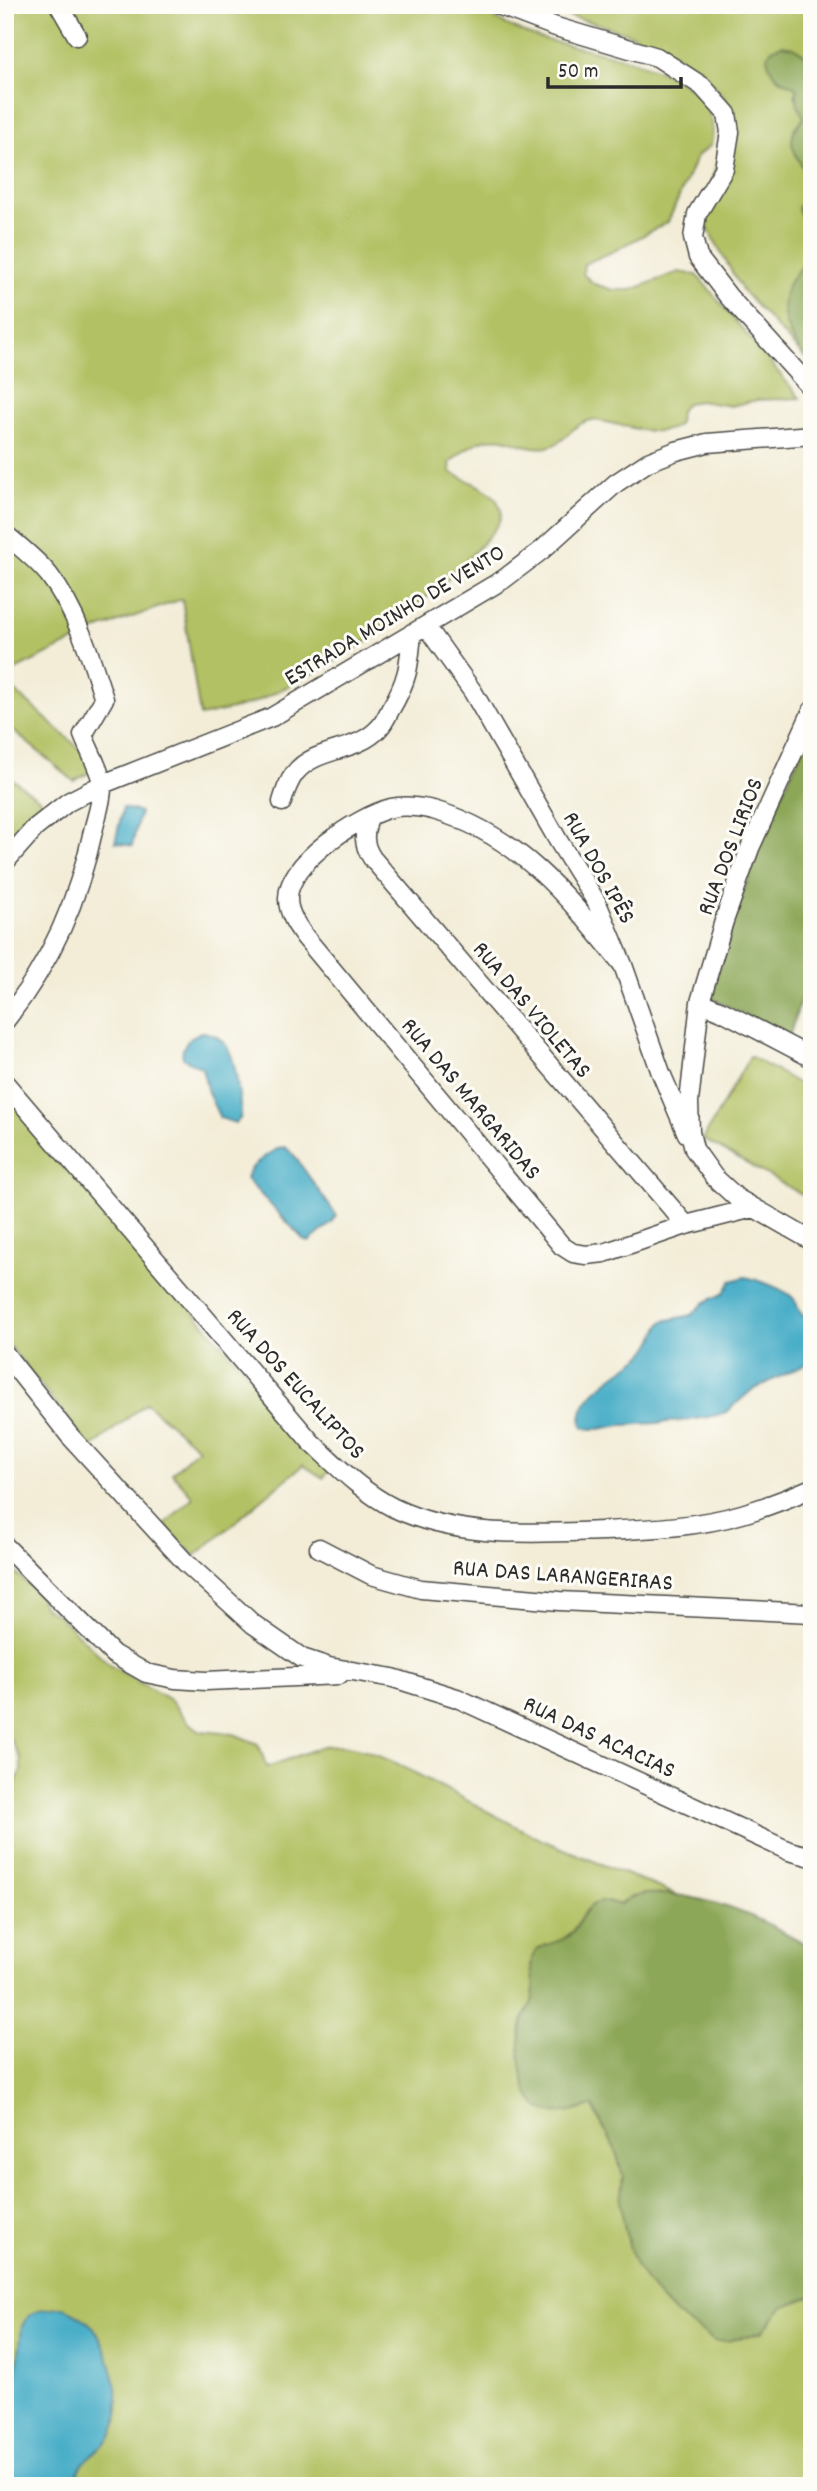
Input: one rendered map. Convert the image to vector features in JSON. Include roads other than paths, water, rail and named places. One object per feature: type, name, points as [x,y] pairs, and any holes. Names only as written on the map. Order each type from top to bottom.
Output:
[{"type":"street","points":[[59,5],[77,36]]},
{"type":"street","points":[[498,5],[556,27],[657,57],[702,86],[727,114],[730,132],[724,169],[697,214],[693,239],[698,257],[728,296],[812,389]]},
{"type":"street","name":"ESTRADA MOINHO DE VENTO","points":[[5,862],[35,828],[68,802],[103,784],[272,717],[504,579],[542,550],[615,483],[648,462],[707,443],[812,435]]},
{"type":"street","points":[[5,534],[49,575],[69,610],[92,662],[104,698],[83,735],[103,784],[83,876],[70,913],[24,996],[5,1021]]},
{"type":"street","points":[[282,803],[289,781],[297,770],[309,761],[354,744],[379,728],[404,687],[419,630]]},
{"type":"street","name":"RUA DOS IPÊS","points":[[419,630],[473,692],[597,903],[623,965],[656,1061],[694,1149],[714,1177],[737,1198],[812,1241]]},
{"type":"street","name":"RUA DOS LIRIOS","points":[[694,1149],[690,1132],[689,1102],[700,1002],[724,921],[750,848],[812,711]]},
{"type":"street","name":"RUA DAS MARGARIDAS","points":[[623,965],[573,903],[529,861],[499,838],[463,820],[432,810],[392,808],[369,817],[328,842],[304,864],[287,896],[294,921],[305,937],[562,1246],[573,1253],[604,1253],[686,1225],[753,1208]]},
{"type":"street","name":"RUA DAS VIOLETAS","points":[[369,817],[364,842],[372,858],[686,1225]]},
{"type":"street","points":[[700,1002],[812,1058]]},
{"type":"street","name":"RUA DOS EUCALIPTOS","points":[[5,1083],[311,1442],[353,1480],[394,1507],[442,1525],[486,1531],[640,1529],[693,1524],[741,1515],[812,1488]]},
{"type":"street","points":[[5,1354],[69,1435],[146,1521],[185,1562],[253,1624],[302,1658],[329,1667],[363,1673]]},
{"type":"street","points":[[5,1546],[113,1654],[146,1673],[175,1679],[206,1681],[363,1673]]},
{"type":"street","name":"RUA DAS LARANGERIRAS","points":[[319,1548],[371,1575],[421,1589],[559,1601],[812,1613]]},
{"type":"street","name":"RUA DAS ACACIAS","points":[[363,1673],[393,1678],[457,1698],[789,1851],[812,1857]]},
{"type":"water","points":[[123,808],[140,812],[132,846],[115,842]]},
{"type":"water","points":[[201,1032],[223,1041],[229,1050],[236,1074],[241,1111],[240,1119],[235,1123],[220,1118],[208,1093],[202,1068],[183,1058],[187,1042]]},
{"type":"water","points":[[285,1147],[293,1154],[336,1215],[333,1222],[309,1242],[305,1241],[246,1179],[251,1169],[262,1159]]},
{"type":"water","points":[[745,1277],[785,1292],[794,1299],[802,1315],[812,1319],[812,1361],[752,1390],[726,1412],[717,1415],[597,1429],[583,1427],[581,1416],[592,1394],[644,1354],[664,1321],[692,1315],[705,1302],[723,1294],[731,1281]]},
{"type":"water","points":[[62,2307],[90,2323],[105,2349],[117,2396],[116,2425],[106,2442],[84,2462],[75,2486],[5,2486],[22,2326],[34,2313]]}]
